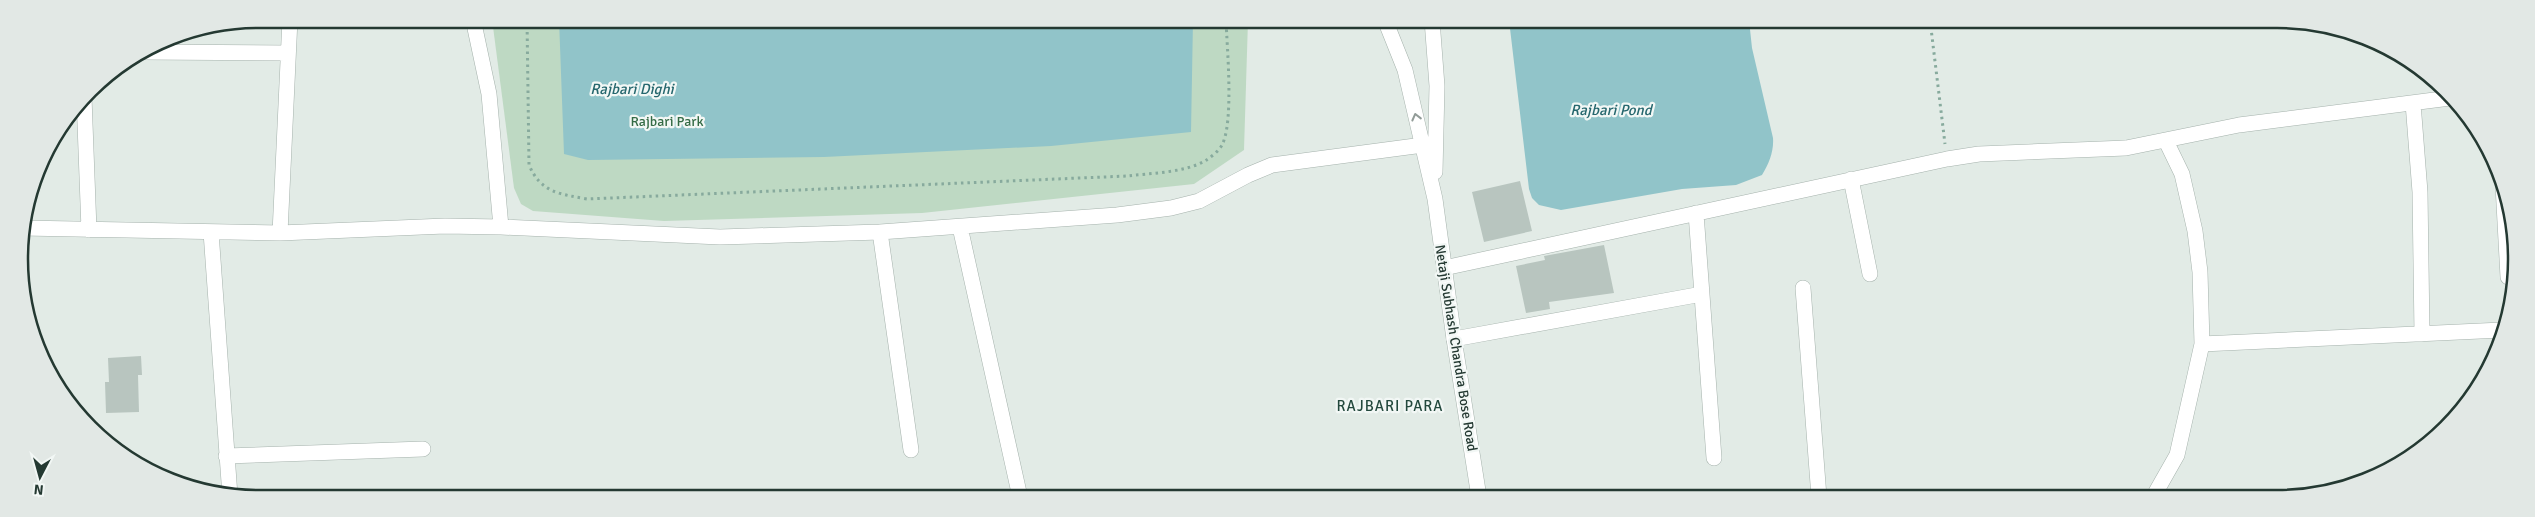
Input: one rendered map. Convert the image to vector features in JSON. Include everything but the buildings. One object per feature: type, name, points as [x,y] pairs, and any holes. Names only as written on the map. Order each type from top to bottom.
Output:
[{"type":"street","points":[[280,233],[289,28]]},
{"type":"street","points":[[476,28],[491,109],[501,227]]},
{"type":"street","name":"Netaji Subhash Chandra Bose Road","points":[[1388,28],[1404,70],[1423,145],[1434,199],[1478,490]]},
{"type":"street","name":"Netaji Subhash Chandra Bose Road","points":[[1433,28],[1437,86],[1434,199]]},
{"type":"street","points":[[154,52],[288,53]]},
{"type":"street","points":[[1444,268],[1946,159],[1979,154],[2126,148],[2166,142],[2239,125],[2444,99]]},
{"type":"street","points":[[2413,103],[2420,192],[2422,334]]},
{"type":"street","points":[[84,107],[89,230]]},
{"type":"street","points":[[2159,490],[2177,455],[2202,344],[2200,272],[2194,223],[2182,174],[2166,142]]},
{"type":"street","points":[[29,228],[280,233],[412,227],[501,227],[720,237],[880,232],[1117,215],[1171,208],[1199,201],[1272,164],[1423,145]]},
{"type":"street","points":[[1851,179],[1870,274]]},
{"type":"street","points":[[1696,213],[1714,458]]},
{"type":"street","points":[[2504,219],[2507,268]]},
{"type":"street","points":[[960,227],[1018,490]]},
{"type":"street","points":[[212,232],[229,488]]},
{"type":"street","points":[[880,232],[911,450]]},
{"type":"street","points":[[1803,288],[1818,490]]},
{"type":"street","points":[[1454,339],[1702,294]]},
{"type":"street","points":[[2202,344],[2496,330]]},
{"type":"street","points":[[226,456],[422,449]]},
{"type":"path","points":[[527,28],[529,165],[535,179],[548,190],[587,199],[1118,176],[1181,169],[1204,161],[1222,146],[1226,131],[1228,104],[1226,28]]},
{"type":"path","points":[[1931,28],[1946,159]]},
{"type":"green space","name":"Rajbari Park","points":[[493,28],[1248,28],[1244,150],[1194,184],[922,213],[664,221],[533,211],[521,204],[514,188]]},
{"type":"water","name":"Rajbari Dighi","points":[[559,28],[1193,28],[1191,132],[1051,146],[824,157],[588,160],[564,154]]},
{"type":"water","name":"Rajbari Pond","points":[[1510,28],[1750,28],[1752,48],[1773,138],[1773,148],[1762,175],[1736,185],[1682,189],[1561,210],[1539,205],[1532,198],[1529,189]]},
{"type":"district","name":"RAJBARI PARA","points":[[1390,406]]}]
